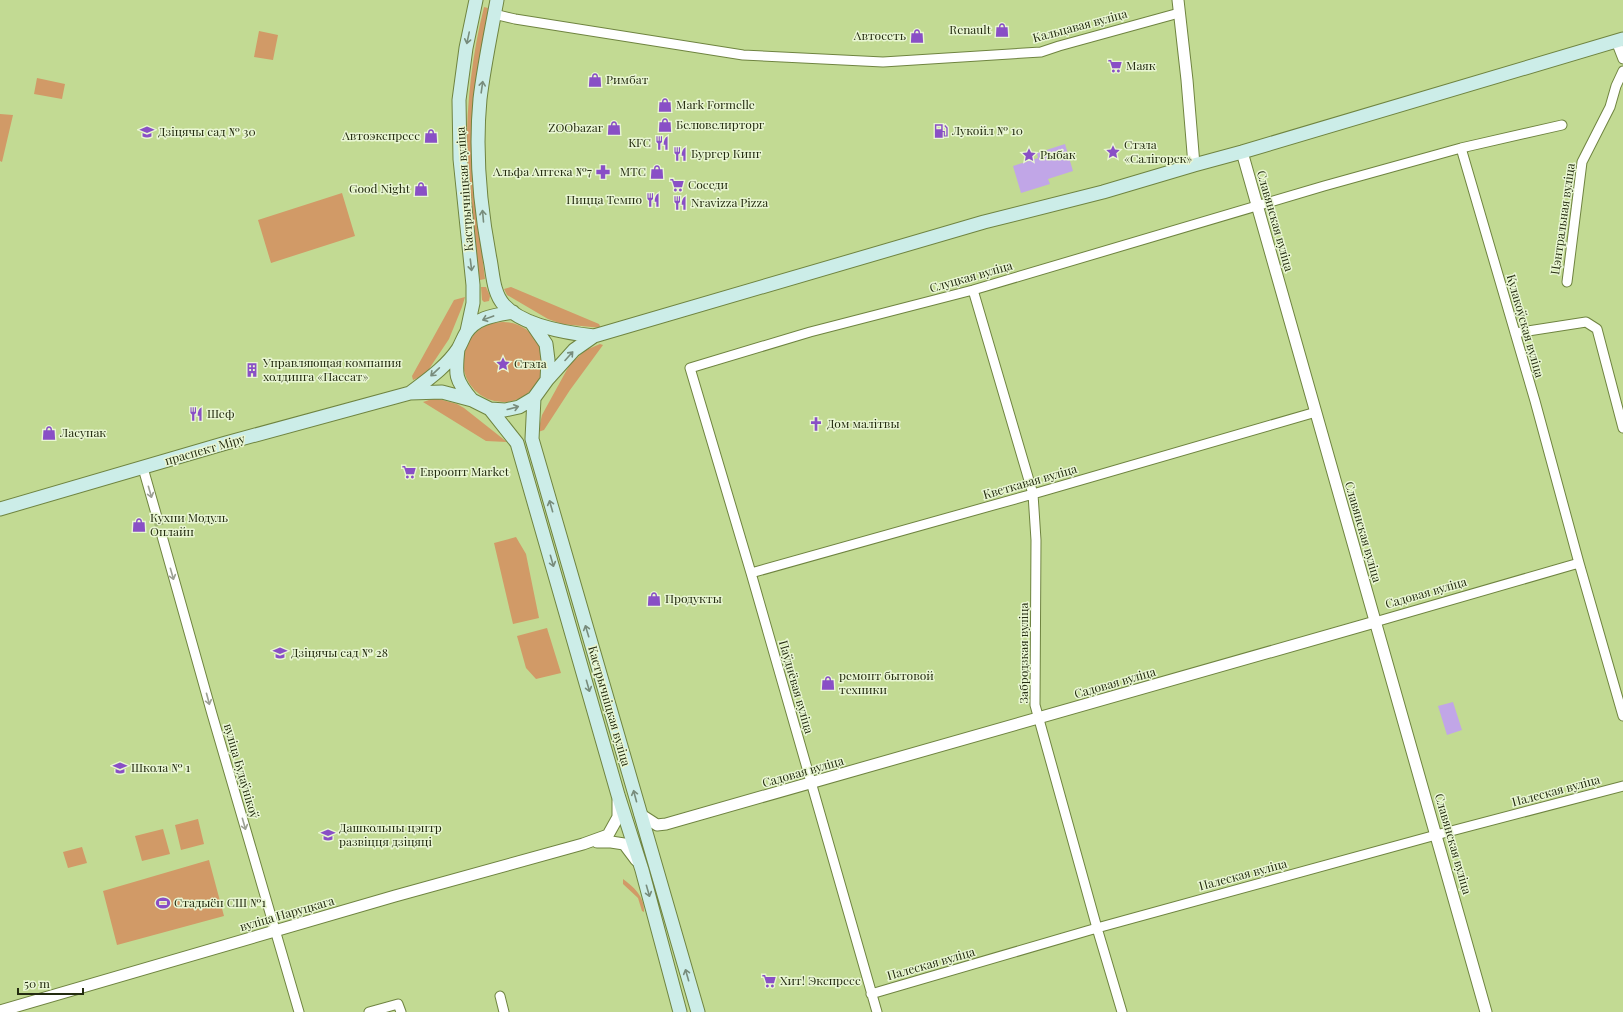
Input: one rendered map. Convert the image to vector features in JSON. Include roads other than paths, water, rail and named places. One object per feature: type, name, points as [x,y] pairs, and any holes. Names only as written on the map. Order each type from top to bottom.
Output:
[{"type":"main road","name":"Кастрычніцкая вуліца","points":[[466,332],[473,303],[473,285],[460,159],[459,100],[466,48],[476,0]]},
{"type":"main road","name":"Кастрычніцкая вуліца","points":[[497,0],[480,100],[478,165],[483,223],[497,294],[503,304],[513,312]]},
{"type":"main road","points":[[410,393],[442,392],[472,400],[490,409],[504,410],[519,407],[534,398],[547,380],[574,350],[594,336],[984,222],[1103,192],[1242,152],[1619,40]]},
{"type":"main road","points":[[410,393],[436,373],[458,349],[466,332],[480,321],[491,316],[513,312],[531,322],[571,333],[594,336]]},
{"type":"main road","points":[[531,322],[546,344],[548,360],[547,380]]},
{"type":"main road","points":[[458,349],[456,372],[461,386],[472,400]]},
{"type":"main road","name":"праспект Міру","points":[[0,509],[226,443],[410,393]]},
{"type":"main road","name":"Кастрычніцкая вуліца","points":[[534,398],[532,439],[698,1012]]},
{"type":"main road","name":"Кастрычніцкая вуліца","points":[[490,409],[517,443],[618,795],[642,870],[680,1012]]},
{"type":"street","points":[[1178,0],[1187,80],[1194,165]]},
{"type":"street","name":"Кальцавая вуліца","points":[[494,14],[515,19],[750,55],[883,62],[1041,52],[1179,14]]},
{"type":"street","points":[[1619,40],[1623,59]]},
{"type":"street","name":"Цэнтральная вуліца","points":[[1567,282],[1582,162],[1610,107],[1616,86],[1623,72]]},
{"type":"street","points":[[1257,206],[1465,147],[1562,125]]},
{"type":"street","name":"Кулакоўская вуліца","points":[[1465,147],[1519,332],[1579,563],[1623,716]]},
{"type":"street","name":"Славянская вуліца","points":[[1242,152],[1486,1012]]},
{"type":"street","name":"Слуцкая вуліца","points":[[690,368],[810,332],[973,290],[1257,206]]},
{"type":"street","name":"Забродзкая вуліца","points":[[973,290],[1033,494],[1036,540],[1035,705],[1040,718],[1097,928],[1122,1012]]},
{"type":"street","points":[[1519,332],[1586,322],[1597,329],[1623,428]]},
{"type":"street","name":"Паўднёвая вуліца","points":[[690,368],[751,573],[810,783],[877,1012]]},
{"type":"street","name":"Кветкавая вуліца","points":[[751,573],[1033,494],[1316,412]]},
{"type":"street","points":[[143,468],[157,517]]},
{"type":"street","name":"вуліца Будаўнікоў","points":[[162,536],[299,1012]]},
{"type":"street","name":"Садовая вуліца","points":[[657,826],[1040,718],[1579,563]]},
{"type":"street","name":"Палеская вуліца","points":[[871,994],[1097,928],[1436,835],[1623,786]]},
{"type":"street","points":[[583,844],[608,835],[618,817],[618,795]]},
{"type":"street","points":[[640,814],[657,826],[649,845]]},
{"type":"street","points":[[583,844],[611,842],[624,844],[632,852],[642,870]]},
{"type":"street","name":"вуліца Наруцкага","points":[[0,1011],[401,894],[583,844]]},
{"type":"street","points":[[500,996],[504,1012]]},
{"type":"street","points":[[369,1012],[398,1004],[400,1012]]},
{"type":"tunnel","points":[[157,517],[162,536]]},
{"type":"place","name":"Renault","points":[[1002,30]]},
{"type":"place","name":"Автосеть","points":[[917,36]]},
{"type":"place","name":"Маяк","points":[[1115,66]]},
{"type":"place","name":"Римбат","points":[[595,80]]},
{"type":"place","name":"Mark Formelle","points":[[665,105]]},
{"type":"place","name":"Белювелирторг","points":[[665,125]]},
{"type":"place","name":"ZOObazar","points":[[614,128]]},
{"type":"place","name":"Лукойл № 10","points":[[941,131]]},
{"type":"place","name":"Дзіцячы сад № 30","points":[[147,132]]},
{"type":"place","name":"Автоэкспресс","points":[[431,136]]},
{"type":"place","name":"KFC","points":[[662,143]]},
{"type":"place","name":"Стэла «Салігорск»","points":[[1113,152]]},
{"type":"place","name":"Бургер Кинг","points":[[680,154]]},
{"type":"place","name":"Рыбак","points":[[1029,155]]},
{"type":"place","name":"Альфа Аптека №7","points":[[603,172]]},
{"type":"place","name":"МТС","points":[[657,172]]},
{"type":"place","name":"Соседи","points":[[677,185]]},
{"type":"place","name":"Good Night","points":[[421,189]]},
{"type":"place","name":"Пицца Темпо","points":[[653,200]]},
{"type":"place","name":"Nravizza Pizza","points":[[680,203]]},
{"type":"place","name":"Стэла","points":[[503,364]]},
{"type":"place","name":"Управляющая компания холдинга «Пассат»","points":[[252,370]]},
{"type":"place","name":"Шеф","points":[[196,414]]},
{"type":"place","name":"Дом малітвы","points":[[816,424]]},
{"type":"place","name":"Ласунак","points":[[49,433]]},
{"type":"place","name":"Евроопт Market","points":[[409,472]]},
{"type":"place","name":"Кухни Модуль Онлайн","points":[[139,525]]},
{"type":"place","name":"Продукты","points":[[654,599]]},
{"type":"place","name":"Дзіцячы сад № 28","points":[[280,653]]},
{"type":"place","name":"ремонт бытовой техники","points":[[828,683]]},
{"type":"place","name":"Школа № 1","points":[[120,768]]},
{"type":"place","name":"Дашкольны цэнтр развіцця дзіцяці","points":[[328,835]]},
{"type":"place","name":"Стадыён СШ №1","points":[[163,903]]},
{"type":"place","name":"Хит! Экспресс","points":[[769,981]]}]
